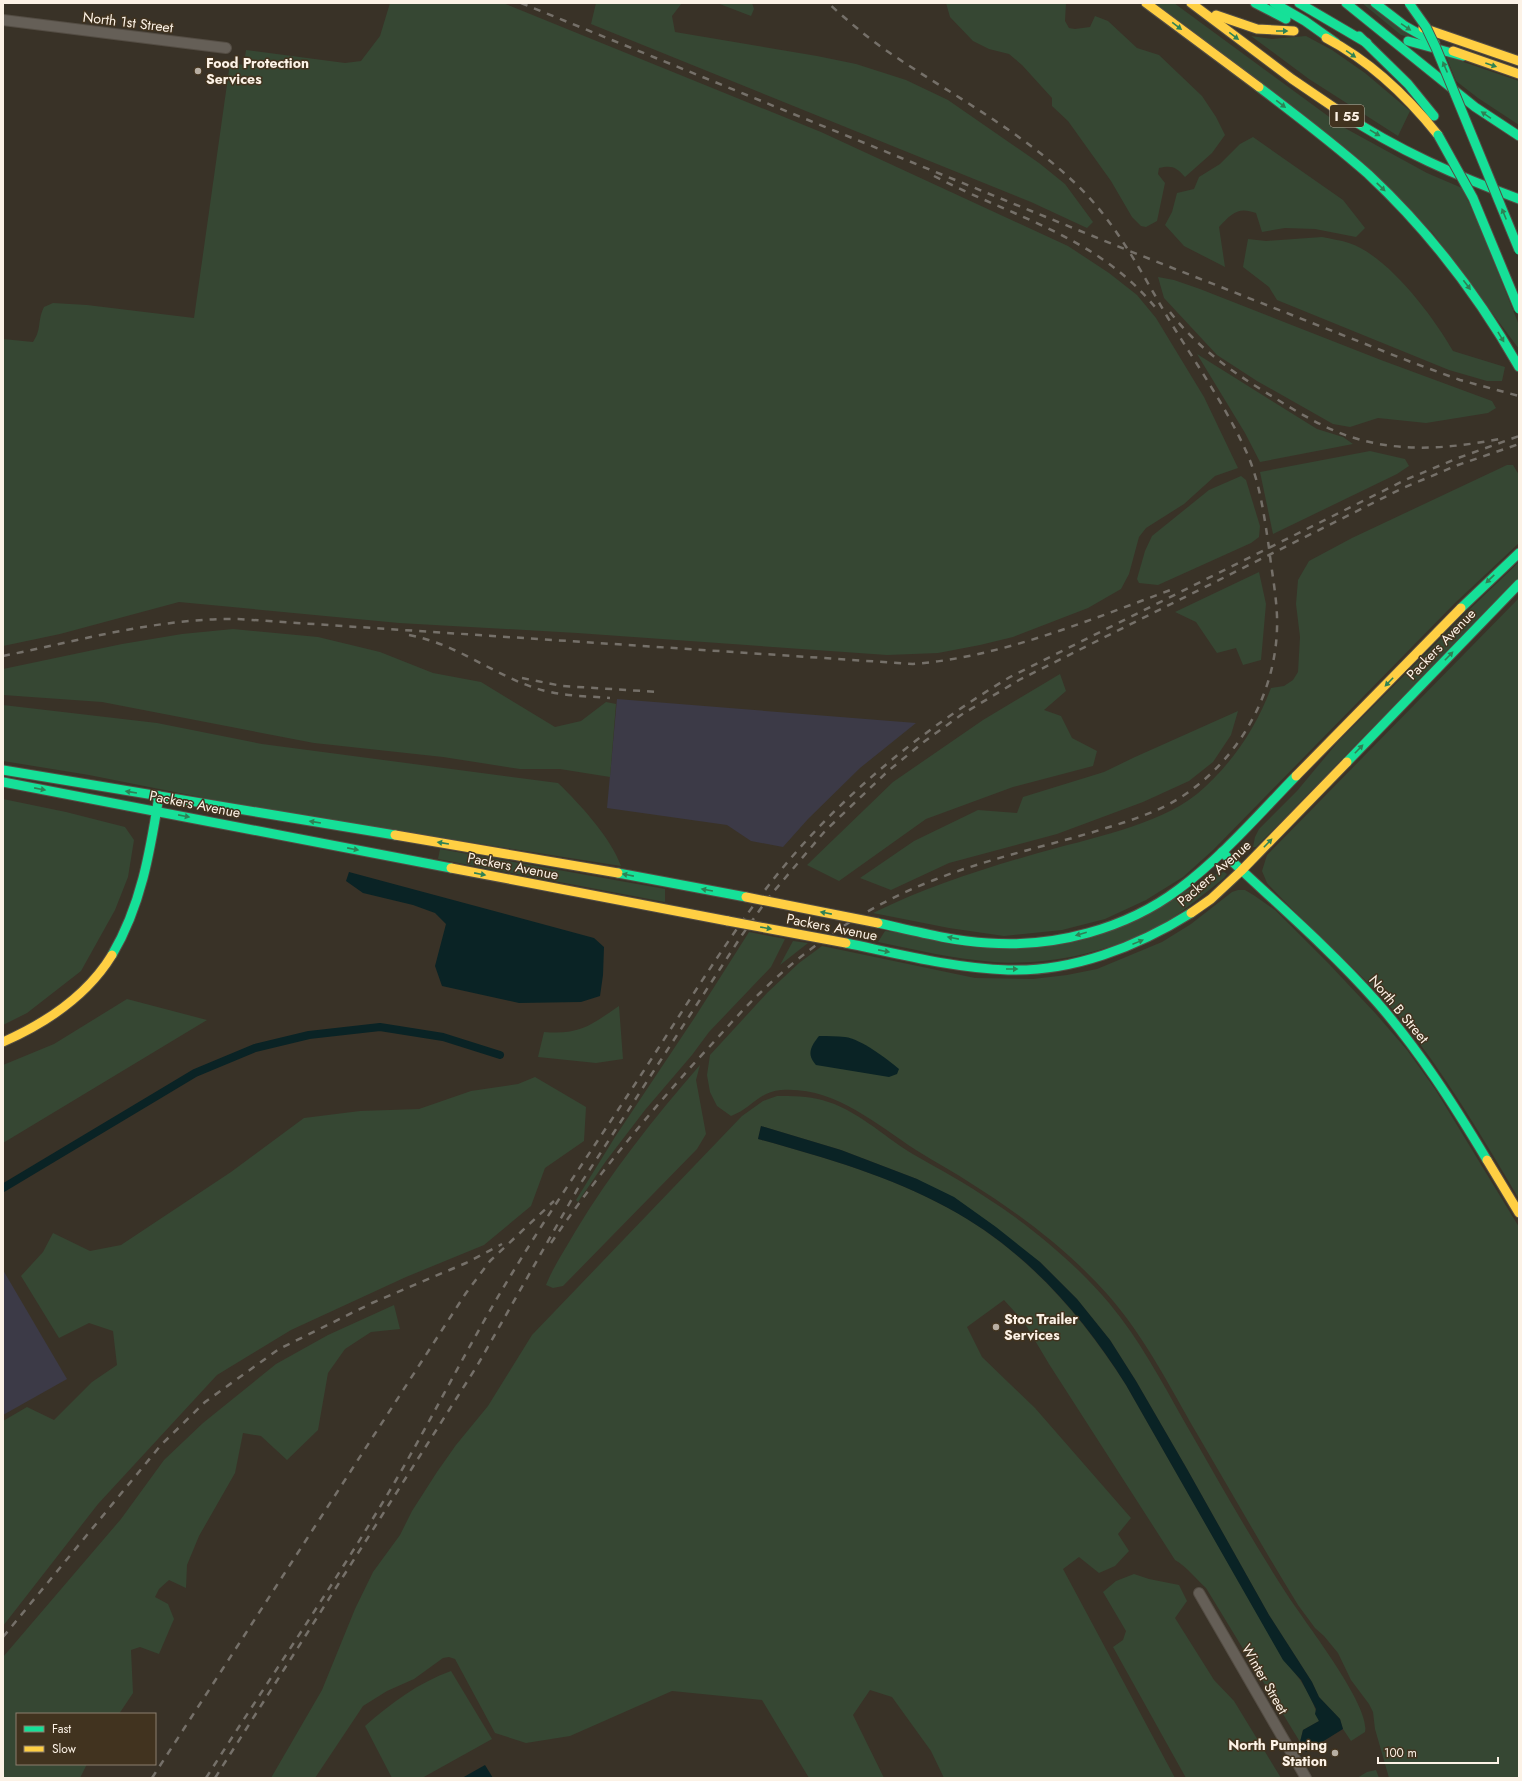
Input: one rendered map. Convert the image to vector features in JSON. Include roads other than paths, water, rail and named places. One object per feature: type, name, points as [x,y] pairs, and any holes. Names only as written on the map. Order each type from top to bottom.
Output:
[{"type":"main road","points":[[1146,3],[1314,129],[1382,188],[1426,233],[1459,274],[1482,307],[1519,367]]},
{"type":"main road","points":[[1191,3],[1235,23],[1257,29],[1294,31]]},
{"type":"main road","name":"I 55","points":[[1191,3],[1296,83],[1368,129],[1437,167],[1519,198]]},
{"type":"main road","points":[[1255,3],[1336,43]]},
{"type":"main road","points":[[1274,3],[1305,21],[1390,84],[1441,133],[1474,199],[1519,309]]},
{"type":"main road","points":[[1299,3],[1367,43]]},
{"type":"main road","points":[[1317,3],[1367,43],[1408,84],[1477,187],[1519,287]]},
{"type":"main road","points":[[1346,3],[1475,107],[1519,136]]},
{"type":"main road","points":[[1375,3],[1422,37],[1463,56]]},
{"type":"main road","points":[[1388,3],[1425,29],[1519,61]]},
{"type":"main road","points":[[1409,3],[1426,27],[1439,54],[1519,250]]},
{"type":"main road","points":[[1408,41],[1463,56],[1519,74]]},
{"type":"main road","name":"Packers Avenue","points":[[3,770],[592,868],[965,940],[1003,944],[1070,938],[1105,928],[1145,911],[1187,883],[1222,852],[1490,579],[1519,553]]},
{"type":"main road","name":"Packers Avenue","points":[[3,782],[940,962],[981,968],[1041,968],[1079,962],[1115,952],[1154,936],[1202,906],[1241,871],[1519,584]]},
{"type":"main road","points":[[3,1042],[22,1035],[66,1007],[87,987],[114,951],[131,918],[141,887],[159,796]]},
{"type":"main road","name":"North B Street","points":[[1222,852],[1345,969],[1395,1024],[1449,1099],[1519,1213]]},
{"type":"street","name":"North 1st Street","points":[[3,20],[226,48]]},
{"type":"street","name":"Winter Street","points":[[1199,1593],[1306,1778]]},
{"type":"water","points":[[349,872],[594,938],[604,947],[603,975],[600,996],[581,1002],[519,1003],[442,986],[435,966],[446,924],[435,913],[413,905],[363,893],[346,881]]},
{"type":"water","points":[[819,1036],[845,1037],[858,1041],[881,1055],[899,1069],[897,1074],[889,1077],[816,1065],[810,1054],[814,1043]]},
{"type":"water","points":[[761,1126],[841,1150],[917,1179],[954,1197],[996,1227],[1040,1262],[1077,1299],[1110,1340],[1136,1381],[1269,1615],[1312,1682],[1319,1697],[1340,1719],[1343,1729],[1306,1752],[1300,1742],[1303,1730],[1319,1721],[1315,1714],[1316,1709],[1301,1680],[1283,1660],[1126,1385],[1109,1358],[1070,1308],[1049,1285],[1002,1243],[976,1224],[948,1208],[903,1186],[855,1168],[758,1139]]},
{"type":"water","points":[[485,1765],[493,1778],[462,1778]]},
{"type":"waterway","points":[[3,1188],[195,1073],[255,1048],[309,1035],[380,1027],[443,1037],[500,1055]]},
{"type":"railway","points":[[521,3],[1127,250],[1411,362],[1460,380],[1519,396]]},
{"type":"railway","points":[[551,1243],[603,1172],[640,1126],[698,1059],[736,1017],[779,975],[799,958],[841,928],[886,901],[910,890],[972,866],[1129,821],[1179,799],[1208,776],[1225,759],[1252,720],[1262,699],[1270,676],[1275,653],[1277,609],[1261,499],[1251,463],[1229,417],[1116,231],[1090,199],[1054,164],[1008,129],[884,49],[862,33],[828,3]]},
{"type":"railway","points":[[934,176],[1055,232],[1083,247],[1111,265],[1136,286],[1159,312]]},
{"type":"railway","points":[[1170,312],[1191,336],[1226,366],[1295,410],[1337,432],[1386,445],[1423,448],[1461,445],[1499,439]]},
{"type":"railway","points":[[206,1778],[373,1518],[396,1480],[511,1275],[699,985],[762,894],[788,861],[845,801],[907,747],[941,722],[1010,677],[1405,480],[1458,458],[1519,436]]},
{"type":"railway","points":[[215,1778],[477,1366],[581,1183],[742,935],[769,897],[825,831],[888,771],[925,741],[961,715],[1019,680],[1403,488],[1458,465],[1519,444]]},
{"type":"railway","points":[[3,656],[149,626],[179,622],[238,619],[913,664],[981,654],[1014,645],[1079,624],[1176,588]]},
{"type":"railway","points":[[409,635],[443,645],[503,675],[544,691],[610,698]]},
{"type":"railway","points":[[522,678],[562,686],[659,692]]},
{"type":"railway","points":[[152,1778],[466,1293],[490,1261],[554,1201]]},
{"type":"railway","points":[[3,1637],[161,1445],[205,1402],[279,1349],[372,1303],[466,1263],[502,1244]]},
{"type":"place","name":"Food Protection Services","points":[[198,71]]},
{"type":"place","name":"Stoc Trailer Services","points":[[996,1327]]},
{"type":"place","name":"North Pumping Station","points":[[1335,1753]]}]
